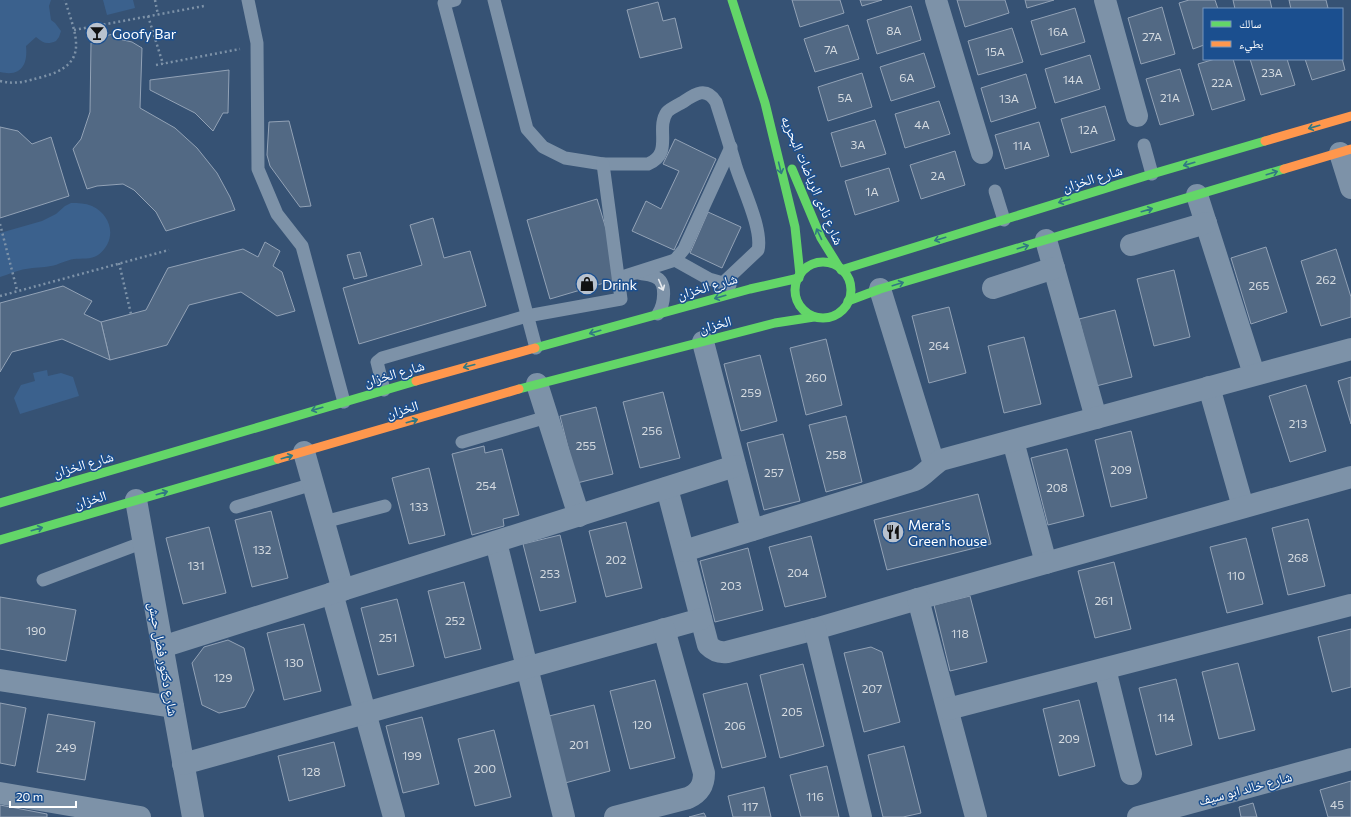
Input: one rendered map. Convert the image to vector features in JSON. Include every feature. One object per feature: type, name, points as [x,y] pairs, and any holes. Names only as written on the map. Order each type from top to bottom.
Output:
[{"type":"main road","name":"شارع نادى الرياضات البحريه","points":[[732,0],[765,103],[795,227],[799,276]]},
{"type":"main road","name":"شارع نادى الرياضات البحريه","points":[[765,103],[814,222],[828,251],[840,269]]},
{"type":"main road","name":"شارع الخزان","points":[[840,269],[1152,174],[1351,116]]},
{"type":"main road","points":[[848,301],[880,289],[1345,151]]},
{"type":"main road","points":[[813,264],[831,264],[840,269],[847,276],[851,293],[844,308],[838,314],[822,318],[814,317],[805,312],[799,304],[796,295],[796,285],[799,276],[806,268],[813,264]]},
{"type":"main road","name":"شارع الخزان","points":[[0,503],[384,390],[799,276]]},
{"type":"main road","name":"الخزان","points":[[0,540],[537,384],[775,323],[814,317]]},
{"type":"street","points":[[936,0],[982,153]]},
{"type":"street","points":[[1104,0],[1137,116]]},
{"type":"street","points":[[1345,151],[1351,188]]},
{"type":"street","points":[[1197,195],[1254,374]]},
{"type":"street","points":[[1130,245],[1206,223]]},
{"type":"street","points":[[1046,240],[1096,418]]},
{"type":"street","points":[[993,288],[1054,268]]},
{"type":"street","points":[[880,289],[934,464]]},
{"type":"street","points":[[703,342],[752,530]]},
{"type":"street","points":[[684,551],[915,480],[925,474],[934,464],[941,460],[1254,374],[1351,349]]},
{"type":"street","points":[[537,384],[579,516]]},
{"type":"street","points":[[1209,387],[1243,507]]},
{"type":"street","points":[[1013,441],[1046,563]]},
{"type":"street","points":[[304,452],[324,522],[338,592],[366,713],[394,817]]},
{"type":"street","points":[[162,647],[735,466]]},
{"type":"street","points":[[667,488],[708,645],[714,651],[721,653],[815,629],[918,598],[1351,477]]},
{"type":"street","name":"شارع دكتور فضل حبش","points":[[136,500],[192,817]]},
{"type":"street","points":[[496,542],[564,817]]},
{"type":"street","points":[[918,598],[976,817]]},
{"type":"street","points":[[948,709],[1351,605]]},
{"type":"street","points":[[183,764],[701,619]]},
{"type":"street","points":[[615,817],[688,798],[695,795],[701,789],[704,781],[704,773],[664,629]]},
{"type":"street","points":[[815,629],[861,817]]},
{"type":"street","points":[[1105,669],[1131,774]]},
{"type":"street","points":[[0,680],[173,707]]},
{"type":"street","name":"شارع خالد ابو سيف","points":[[1138,817],[1351,760]]},
{"type":"street","points":[[0,793],[140,817]]},
{"type":"lane","points":[[248,0],[257,43],[258,169],[277,214],[302,246],[344,402]]},
{"type":"lane","points":[[454,0],[444,3],[536,348]]},
{"type":"lane","points":[[494,0],[527,129],[542,147],[565,158],[603,164],[648,164],[654,161],[661,152],[664,124],[668,112],[698,93],[704,92],[712,96],[716,102],[731,147],[752,212],[760,244],[758,250],[723,283]]},
{"type":"lane","points":[[1144,145],[1152,174]]},
{"type":"lane","points":[[619,278],[675,260],[684,248],[731,147]]},
{"type":"lane","points":[[384,390],[378,367],[378,362],[382,358],[527,316],[621,299],[603,164]]},
{"type":"lane","points":[[995,190],[1004,220]]},
{"type":"lane","points":[[675,260],[709,279],[750,289]]},
{"type":"lane","points":[[635,273],[656,277],[661,281],[664,300],[658,314]]},
{"type":"lane","points":[[462,442],[547,417]]},
{"type":"lane","points":[[236,507],[313,484]]},
{"type":"lane","points":[[324,522],[385,506]]},
{"type":"lane","points":[[43,580],[144,542]]},
{"type":"path","points":[[0,81],[18,83],[56,74],[71,63],[75,54],[77,40],[65,0]]},
{"type":"path","points":[[155,0],[158,15]]},
{"type":"path","points":[[74,30],[204,6]]},
{"type":"path","points":[[148,16],[163,64]]},
{"type":"path","points":[[156,65],[244,48]]},
{"type":"path","points":[[0,224],[17,290]]},
{"type":"path","points":[[0,296],[17,290],[169,250]]},
{"type":"path","points":[[119,263],[131,314]]},
{"type":"water","points":[[0,0],[51,0],[49,6],[51,20],[61,31],[56,41],[50,43],[43,42],[36,37],[26,46],[26,59],[22,68],[13,73],[0,72]]},
{"type":"water","points":[[103,0],[133,0],[135,8],[107,15]]},
{"type":"water","points":[[71,203],[92,206],[99,210],[104,216],[108,222],[110,236],[104,249],[92,258],[68,260],[48,267],[32,268],[0,277],[0,233],[42,221],[56,214]]},
{"type":"water","points":[[47,370],[48,376],[61,373],[73,377],[79,396],[20,414],[14,398],[21,385],[35,381],[33,373]]},
{"type":"building","points":[[792,0],[840,0],[844,13],[800,27]]},
{"type":"building","points":[[860,0],[882,0],[862,6]]},
{"type":"building","points":[[957,0],[1005,0],[1009,13],[965,27]]},
{"type":"building","points":[[1025,0],[1054,0],[1027,8]]},
{"type":"building","points":[[1189,0],[1215,0],[1218,8],[1203,8],[1203,45],[1193,49],[1179,3]]},
{"type":"building","points":[[1233,0],[1270,0],[1272,8],[1235,8]]},
{"type":"building","points":[[1289,0],[1326,0],[1328,8],[1291,8]]},
{"type":"building","points":[[658,2],[663,21],[675,18],[682,48],[640,58],[627,10]]},
{"type":"building","points":[[911,6],[921,40],[877,54],[867,20]]},
{"type":"building","points":[[1162,7],[1175,54],[1141,64],[1128,18]]},
{"type":"building","points":[[1075,8],[1085,42],[1041,55],[1031,21]]},
{"type":"building","points":[[848,25],[859,59],[815,72],[804,39]]},
{"type":"building","points":[[1012,28],[1023,62],[978,75],[968,41]]},
{"type":"building","points":[[113,34],[119,39],[132,42],[142,48],[140,108],[175,128],[197,148],[217,173],[235,210],[166,231],[156,212],[134,190],[123,184],[97,186],[87,189],[73,149],[81,139],[90,112],[91,43],[98,43],[105,36]]},
{"type":"building","points":[[924,53],[935,87],[891,101],[880,67]]},
{"type":"building","points":[[1090,55],[1100,89],[1055,103],[1045,69]]},
{"type":"building","points":[[1212,60],[1233,60],[1245,100],[1212,110],[1198,64]]},
{"type":"building","points":[[1250,60],[1287,60],[1295,85],[1261,95]]},
{"type":"building","points":[[1305,60],[1342,60],[1345,70],[1312,80]]},
{"type":"building","points":[[1180,69],[1194,115],[1160,125],[1146,79]]},
{"type":"building","points":[[229,70],[228,113],[223,113],[213,131],[195,113],[150,90],[150,80]]},
{"type":"building","points":[[862,73],[872,107],[828,121],[818,87]]},
{"type":"building","points":[[1026,74],[1036,108],[991,122],[981,88]]},
{"type":"building","points":[[939,101],[950,134],[905,148],[895,114]]},
{"type":"building","points":[[1105,106],[1115,140],[1071,153],[1061,119]]},
{"type":"building","points":[[875,120],[886,154],[841,167],[831,133]]},
{"type":"building","points":[[289,121],[311,206],[300,207],[270,166],[267,155],[269,122]]},
{"type":"building","points":[[1039,122],[1049,156],[1005,169],[995,135]]},
{"type":"building","points":[[0,127],[18,131],[32,144],[51,137],[69,196],[0,218]]},
{"type":"building","points":[[675,139],[716,159],[674,250],[632,231],[646,201],[661,209],[679,171],[663,164]]},
{"type":"building","points":[[955,151],[965,185],[921,199],[910,165]]},
{"type":"building","points":[[889,168],[899,201],[855,215],[845,181]]},
{"type":"building","points":[[597,199],[621,278],[550,299],[527,220]]},
{"type":"building","points":[[708,212],[741,227],[722,268],[690,253]]},
{"type":"building","points":[[433,218],[444,258],[470,251],[486,306],[359,344],[343,288],[422,265],[410,225]]},
{"type":"building","points":[[265,242],[280,251],[273,266],[282,272],[295,311],[277,316],[241,292],[189,305],[167,345],[110,360],[101,322],[146,310],[168,268],[243,249],[258,257]]},
{"type":"building","points":[[1266,247],[1287,312],[1251,324],[1231,258]]},
{"type":"building","points":[[1336,249],[1351,297],[1351,317],[1321,326],[1301,261]]},
{"type":"building","points":[[360,252],[367,276],[354,279],[347,255]]},
{"type":"building","points":[[1174,270],[1190,337],[1154,346],[1137,279]]},
{"type":"building","points":[[63,286],[92,301],[84,314],[101,322],[110,360],[62,339],[12,352],[0,372],[0,303]]},
{"type":"building","points":[[949,307],[966,373],[929,383],[912,316]]},
{"type":"building","points":[[1115,310],[1132,377],[1096,386],[1079,319]]},
{"type":"building","points":[[1024,337],[1041,404],[1004,413],[988,346]]},
{"type":"building","points":[[826,339],[842,405],[806,415],[790,348]]},
{"type":"building","points":[[760,355],[777,421],[741,431],[724,364]]},
{"type":"building","points":[[1351,377],[1351,424],[1338,381]]},
{"type":"building","points":[[1306,385],[1326,451],[1290,462],[1269,396]]},
{"type":"building","points":[[663,392],[680,458],[640,468],[623,402]]},
{"type":"building","points":[[596,407],[613,474],[577,483],[560,416]]},
{"type":"building","points":[[846,416],[862,482],[826,492],[809,425]]},
{"type":"building","points":[[1131,431],[1147,498],[1111,507],[1095,440]]},
{"type":"building","points":[[783,434],[800,501],[764,510],[747,443]]},
{"type":"building","points":[[484,446],[485,453],[502,449],[519,515],[503,519],[504,526],[472,535],[452,454]]},
{"type":"building","points":[[1067,449],[1084,516],[1048,525],[1031,458]]},
{"type":"building","points":[[429,468],[445,535],[409,544],[392,478]]},
{"type":"building","points":[[978,494],[991,544],[887,570],[874,520]]},
{"type":"building","points":[[271,511],[288,578],[252,587],[235,520]]},
{"type":"building","points":[[1308,519],[1325,586],[1288,595],[1272,528]]},
{"type":"building","points":[[626,522],[642,588],[606,597],[589,531]]},
{"type":"building","points":[[209,527],[226,593],[183,604],[166,538]]},
{"type":"building","points":[[560,535],[576,602],[540,611],[523,544]]},
{"type":"building","points":[[811,536],[826,597],[785,607],[769,547]]},
{"type":"building","points":[[1246,538],[1263,604],[1227,613],[1210,547]]},
{"type":"building","points":[[748,548],[763,610],[715,622],[700,561]]},
{"type":"building","points":[[1114,562],[1131,629],[1095,638],[1078,571]]},
{"type":"building","points":[[464,582],[481,649],[445,658],[428,591]]},
{"type":"building","points":[[970,596],[987,662],[950,671],[934,605]]},
{"type":"building","points":[[0,597],[76,610],[66,661],[0,649]]},
{"type":"building","points":[[397,599],[414,666],[378,675],[361,608]]},
{"type":"building","points":[[304,624],[321,691],[284,700],[267,633]]},
{"type":"building","points":[[1351,629],[1351,687],[1332,692],[1318,637]]},
{"type":"building","points":[[228,640],[244,648],[254,690],[245,707],[219,713],[202,705],[192,663],[204,647]]},
{"type":"building","points":[[871,647],[882,652],[900,722],[864,732],[844,653]]},
{"type":"building","points":[[1238,663],[1255,730],[1219,739],[1202,672]]},
{"type":"building","points":[[803,664],[824,746],[780,758],[760,675]]},
{"type":"building","points":[[1176,679],[1192,745],[1156,755],[1139,688]]},
{"type":"building","points":[[655,680],[675,758],[630,769],[610,691]]},
{"type":"building","points":[[747,683],[766,757],[722,768],[703,694]]},
{"type":"building","points":[[1079,700],[1095,766],[1059,776],[1043,709]]},
{"type":"building","points":[[0,703],[26,708],[15,766],[0,763]]},
{"type":"building","points":[[594,705],[610,771],[565,783],[549,716]]},
{"type":"building","points":[[48,714],[95,722],[85,780],[37,772]]},
{"type":"building","points":[[422,717],[439,784],[403,793],[386,726]]},
{"type":"building","points":[[494,730],[511,797],[475,806],[458,739]]},
{"type":"building","points":[[334,742],[345,786],[289,801],[278,756]]},
{"type":"building","points":[[904,746],[921,813],[903,817],[883,817],[868,755]]},
{"type":"building","points":[[827,766],[839,817],[801,817],[790,775]]},
{"type":"building","points":[[1351,781],[1351,817],[1328,817],[1320,790]]},
{"type":"building","points":[[764,787],[771,817],[733,817],[728,796]]},
{"type":"building","points":[[1253,803],[1257,817],[1241,817],[1239,807]]},
{"type":"building","points":[[0,805],[47,814],[47,817],[0,817]]},
{"type":"building","points":[[704,813],[706,817],[689,817]]},
{"type":"traffic: fast","points":[[732,0],[765,103],[795,227],[800,275]]},
{"type":"traffic: fast","points":[[841,270],[1152,174],[1265,141]]},
{"type":"traffic: fast","points":[[792,169],[821,238],[839,267]]},
{"type":"traffic: fast","points":[[848,301],[880,289],[1284,169]]},
{"type":"traffic: fast","points":[[823,262],[838,267],[846,275],[851,290],[846,305],[838,313],[823,318],[808,313],[800,305],[795,290],[800,275],[808,267],[823,262]]},
{"type":"traffic: fast","points":[[535,348],[750,289],[799,278]]},
{"type":"traffic: fast","points":[[519,389],[775,323],[814,317]]},
{"type":"traffic: fast","points":[[0,503],[416,381]]},
{"type":"traffic: fast","points":[[0,540],[278,459]]},
{"type":"traffic: slow","points":[[1265,141],[1351,116]]},
{"type":"traffic: slow","points":[[1284,169],[1351,149]]},
{"type":"traffic: slow","points":[[416,381],[535,348]]},
{"type":"traffic: slow","points":[[278,459],[519,389]]},
{"type":"place","name":"Goofy Bar","points":[[97,33]]},
{"type":"place","name":"Drink","points":[[587,284]]},
{"type":"place","name":"Mera's Green house","points":[[893,532]]}]
